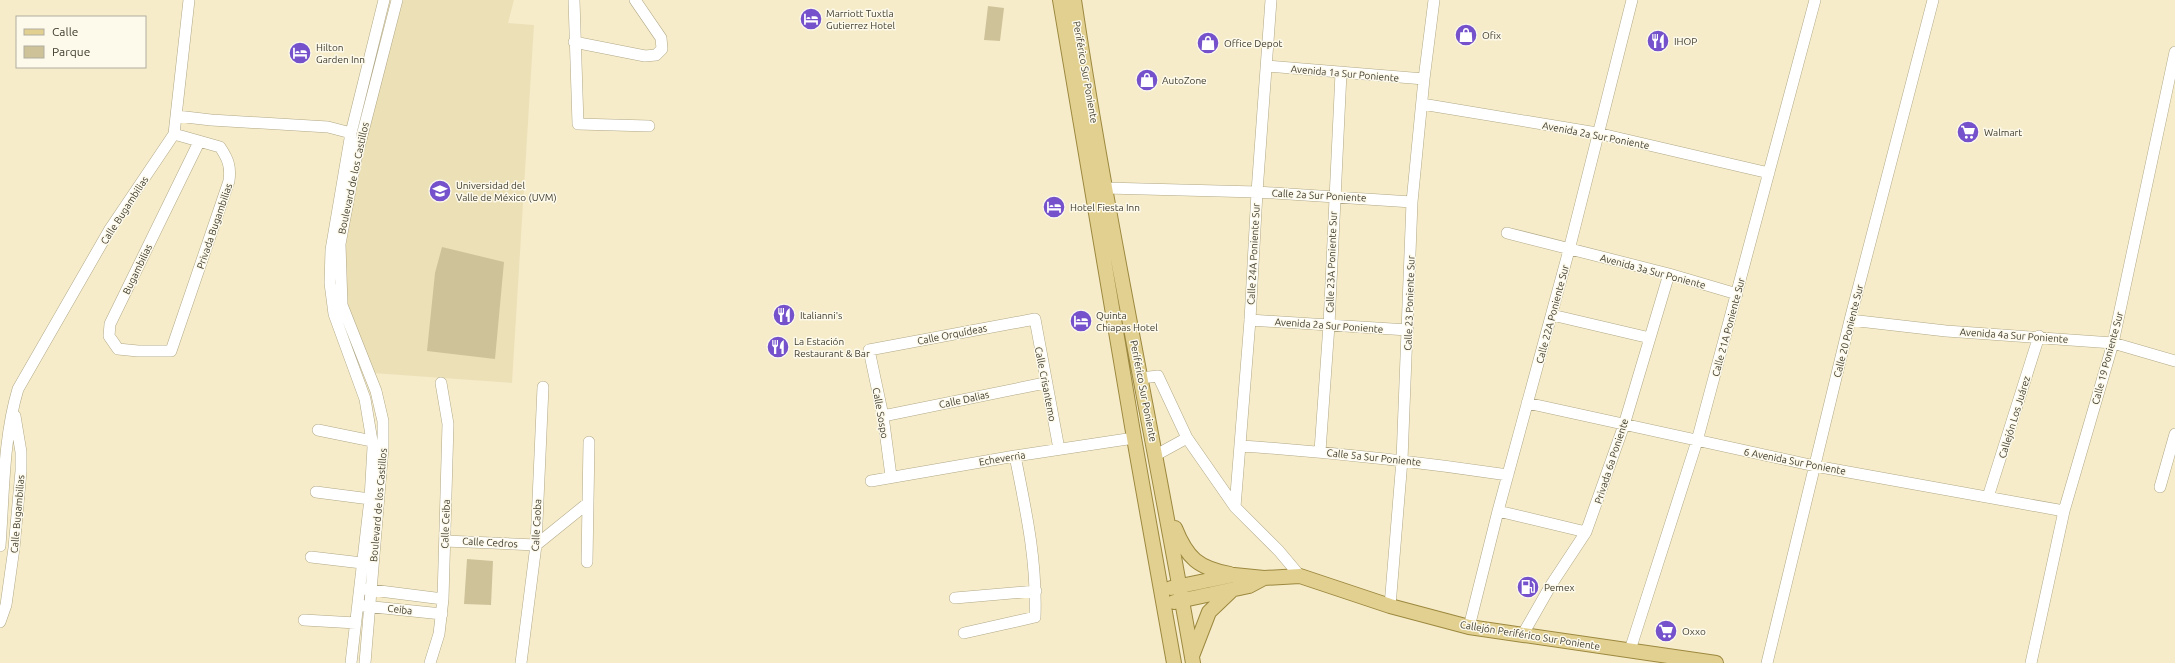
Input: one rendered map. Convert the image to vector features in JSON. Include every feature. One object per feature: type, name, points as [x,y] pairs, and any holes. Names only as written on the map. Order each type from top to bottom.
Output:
[{"type":"main road","name":"Periférico Sur Poniente","points":[[1060,0],[1134,438],[1174,663]]},
{"type":"main road","name":"Periférico Sur Poniente","points":[[1074,0],[1110,212],[1166,507],[1192,660]]},
{"type":"main road","points":[[1086,153],[1094,156],[1102,163]]},
{"type":"main road","points":[[1096,215],[1110,212]]},
{"type":"main road","points":[[1166,507],[1182,545],[1195,562],[1213,571],[1234,575],[1264,578],[1300,576]]},
{"type":"main road","points":[[1161,590],[1234,575]]},
{"type":"main road","name":"Callejón Periférico Sur Poniente","points":[[1300,576],[1390,606],[1469,627],[1630,650],[1676,660],[1716,663]]},
{"type":"main road","points":[[1164,604],[1249,586],[1264,578]]},
{"type":"main road","points":[[1192,660],[1209,612],[1231,590]]},
{"type":"street","name":"Calle Bugambilias","points":[[0,546],[6,450],[13,406],[24,377],[110,229],[174,134],[190,0]]},
{"type":"street","name":"Boulevard de los Castillos","points":[[365,663],[372,589],[377,461],[372,441],[366,399],[334,314],[330,283],[333,229],[351,133],[384,0]]},
{"type":"street","name":"Boulevard de los Castillos","points":[[351,663],[370,499],[383,421],[376,391],[342,305],[340,244],[356,159],[397,0]]},
{"type":"street","points":[[574,0],[574,42],[578,124],[649,126]]},
{"type":"street","points":[[574,42],[645,56],[656,55],[662,49],[661,38],[635,0]]},
{"type":"street","name":"Calle 24A Poniente Sur","points":[[1235,507],[1250,320],[1256,192],[1271,0]]},
{"type":"street","name":"Calle 23 Poniente Sur","points":[[1390,606],[1402,460],[1412,202],[1424,80],[1434,0]]},
{"type":"street","name":"Calle 22A Poniente Sur","points":[[1469,627],[1498,511],[1569,250],[1632,0]]},
{"type":"street","name":"Calle 21A Poniente Sur","points":[[1630,650],[1697,441],[1815,0]]},
{"type":"street","name":"Calle 20 Poniente Sur","points":[[1766,663],[1850,320],[1933,0]]},
{"type":"street","name":"Calle 19 Poniente Sur","points":[[2031,663],[2041,611],[2064,511],[2113,343],[2175,52]]},
{"type":"street","points":[[368,61],[380,64]]},
{"type":"street","name":"Avenida 1a Sur Poniente","points":[[1267,66],[1424,80]]},
{"type":"street","name":"Calle 23A Poniente Sur","points":[[1320,451],[1341,73]]},
{"type":"street","name":"Avenida 2a Sur Poniente","points":[[1422,104],[1597,134],[1769,173]]},
{"type":"street","points":[[177,116],[211,120],[328,127],[351,133]]},
{"type":"street","name":"Privada Bugambilias","points":[[171,351],[229,181],[231,169],[228,159],[220,147],[174,134]]},
{"type":"street","name":"Bugambilias","points":[[171,351],[138,352],[118,349],[109,336],[109,330],[110,324],[199,142]]},
{"type":"street","name":"Calle 2a Sur Poniente","points":[[1106,188],[1256,192],[1412,202]]},
{"type":"street","name":"Avenida 3a Sur Poniente","points":[[1507,233],[1569,250],[1669,274],[1737,294]]},
{"type":"street","name":"Privada 6a Poniente","points":[[1523,634],[1551,585],[1586,532],[1624,425],[1669,274]]},
{"type":"street","points":[[1552,315],[1650,338]]},
{"type":"street","name":"Calle Orquídeas","points":[[869,350],[1035,319]]},
{"type":"street","name":"Calle Crisantemo","points":[[1035,319],[1045,383],[1059,449]]},
{"type":"street","name":"Avenida 2a Sur Poniente","points":[[1250,320],[1408,330]]},
{"type":"street","name":"Avenida 4a Sur Poniente","points":[[1850,320],[1946,331],[2039,336],[2113,343],[2175,361]]},
{"type":"street","name":"Callejón Los Juárez","points":[[1988,497],[2039,336]]},
{"type":"street","name":"Calle Sospo","points":[[869,350],[883,416],[891,476]]},
{"type":"street","points":[[1141,378],[1158,376],[1187,438],[1235,507],[1279,551],[1300,576]]},
{"type":"street","name":"Calle Ceiba","points":[[430,663],[439,634],[443,599],[448,424],[441,383]]},
{"type":"street","name":"Calle Dalias","points":[[883,416],[1045,383]]},
{"type":"street","name":"Calle Caoba","points":[[521,663],[536,544],[543,387]]},
{"type":"street","name":"6 Avenida Sur Poniente","points":[[1527,403],[1815,466],[2064,511]]},
{"type":"street","name":"Calle Bugambilias","points":[[0,622],[14,548],[21,472],[21,452],[13,406]]},
{"type":"street","points":[[318,430],[372,441]]},
{"type":"street","points":[[2160,487],[2175,434]]},
{"type":"street","name":"Echeverria","points":[[871,481],[891,476],[1134,438]]},
{"type":"street","points":[[1156,455],[1187,438]]},
{"type":"street","points":[[587,562],[589,442]]},
{"type":"street","name":"Calle 5a Sur Poniente","points":[[1241,446],[1320,451],[1402,460],[1508,475]]},
{"type":"street","points":[[964,633],[1035,617],[1036,591],[1033,550],[1015,456]]},
{"type":"street","points":[[316,492],[370,499]]},
{"type":"street","points":[[536,544],[588,503]]},
{"type":"street","points":[[1498,511],[1586,532]]},
{"type":"street","name":"Calle Cedros","points":[[445,541],[536,544]]},
{"type":"street","points":[[311,557],[362,563]]},
{"type":"street","points":[[359,588],[443,599]]},
{"type":"street","points":[[955,598],[1036,591]]},
{"type":"street","name":"Ceiba","points":[[358,606],[442,614]]},
{"type":"street","points":[[304,620],[356,623]]},
{"type":"shaded area","name":"Universidad del Valle de México (UVM)","points":[[403,0],[514,0],[508,23],[534,25],[512,383],[372,373],[349,312],[344,258],[351,211],[363,152]]},
{"type":"green space","points":[[988,6],[1004,8],[1000,41],[984,40]]},
{"type":"green space","points":[[442,247],[504,262],[495,359],[427,351],[435,273]]},
{"type":"green space","points":[[467,559],[493,561],[491,605],[464,604]]},
{"type":"place","name":"Marriott Tuxtla Gutierrez Hotel","points":[[811,19]]},
{"type":"place","name":"Ofix","points":[[1466,35]]},
{"type":"place","name":"IHOP","points":[[1658,41]]},
{"type":"place","name":"Office Depot","points":[[1208,43]]},
{"type":"place","name":"Hilton Garden Inn","points":[[300,53]]},
{"type":"place","name":"AutoZone","points":[[1147,80]]},
{"type":"place","name":"Walmart","points":[[1968,132]]},
{"type":"place","name":"Universidad del Valle de México (UVM)","points":[[440,191]]},
{"type":"place","name":"Hotel Fiesta Inn","points":[[1054,207]]},
{"type":"place","name":"Italianni's","points":[[784,315]]},
{"type":"place","name":"Quinta Chiapas Hotel","points":[[1081,321]]},
{"type":"place","name":"La Estación Restaurant & Bar","points":[[778,347]]},
{"type":"place","name":"Pemex","points":[[1528,587]]},
{"type":"place","name":"Oxxo","points":[[1666,631]]}]
